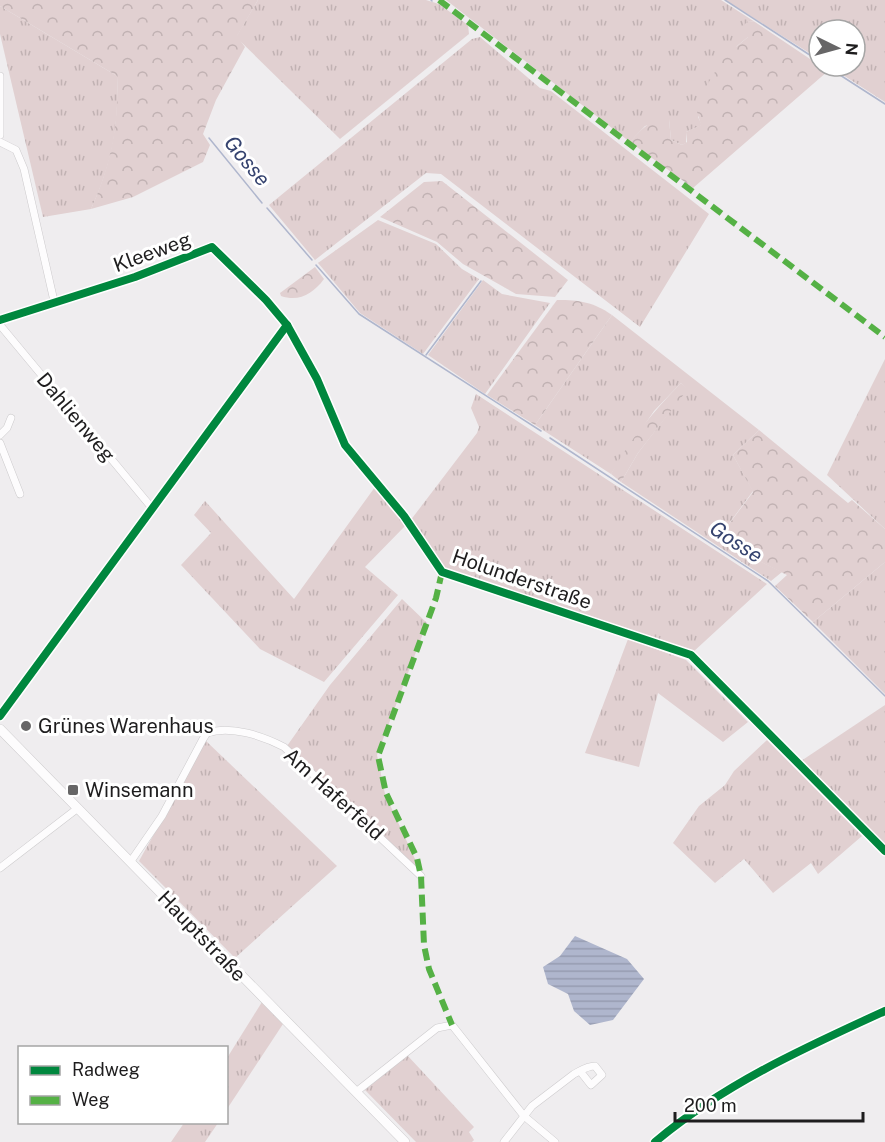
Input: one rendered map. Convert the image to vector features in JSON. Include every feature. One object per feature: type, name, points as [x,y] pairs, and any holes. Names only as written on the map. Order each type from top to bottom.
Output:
[{"type":"main road","name":"Hauptstraße","points":[[2,736],[131,861],[405,1142]]},
{"type":"street","points":[[0,76],[0,135]]},
{"type":"street","points":[[0,142],[16,150],[24,169],[54,302]]},
{"type":"street","name":"Kleeweg","points":[[0,320],[135,277],[212,247],[287,324]]},
{"type":"street","points":[[0,716],[287,324]]},
{"type":"street","name":"Holunderstraße","points":[[287,324],[317,379],[345,445],[404,516],[442,572],[691,655],[885,851]]},
{"type":"street","name":"Dahlienweg","points":[[0,325],[152,508]]},
{"type":"street","points":[[0,435],[7,428],[11,418]]},
{"type":"street","points":[[0,443],[10,475],[20,494]]},
{"type":"street","points":[[0,478],[10,475]]},
{"type":"street","name":"Am Haferfeld","points":[[131,861],[162,816],[207,733],[224,731],[264,736],[285,747],[421,876]]},
{"type":"street","points":[[0,868],[78,808]]},
{"type":"street","points":[[356,1092],[437,1028],[452,1025],[524,1116],[555,1142]]},
{"type":"street","points":[[504,1142],[532,1106],[580,1071]]},
{"type":"street","points":[[655,1142],[718,1095]]},
{"type":"green space","points":[[0,0],[258,0],[237,36],[245,47],[216,100],[203,134],[210,145],[203,162],[133,197],[91,209],[109,160],[117,111],[117,76],[0,6]]},
{"type":"green space","points":[[258,0],[426,0],[439,4],[468,25],[469,34],[340,139],[236,37]]},
{"type":"green space","points":[[446,0],[721,0],[755,22],[748,21],[748,37],[737,46],[698,117],[702,125],[686,132],[686,143],[682,145],[671,140],[669,119],[645,126],[630,142]]},
{"type":"green space","points":[[725,0],[885,0],[885,102],[848,78],[867,78],[867,18],[807,18],[807,51]]},
{"type":"green space","points":[[0,6],[117,76],[117,111],[113,144],[91,209],[43,217],[0,34]]},
{"type":"green space","points":[[748,21],[755,22],[807,57],[807,78],[820,78],[693,188],[630,142],[652,122],[669,119],[671,140],[682,145],[687,142],[686,132],[701,125],[695,105],[724,57],[748,37],[744,25]]},
{"type":"green space","points":[[480,37],[540,88],[551,91],[709,214],[640,327],[441,174],[426,173],[315,260],[269,205],[472,39]]},
{"type":"green space","points":[[442,181],[568,280],[555,297],[516,294],[463,264],[437,242],[380,217],[424,182]]},
{"type":"green space","points":[[378,220],[436,244],[462,269],[479,279],[423,354],[360,313],[318,263]]},
{"type":"green space","points":[[315,267],[324,279],[315,289],[300,297],[281,296],[280,293]]},
{"type":"green space","points":[[483,280],[502,294],[550,303],[485,394],[428,355]]},
{"type":"green space","points":[[557,300],[586,303],[599,307],[612,315],[535,425],[487,395]]},
{"type":"green space","points":[[612,315],[759,430],[733,455],[753,491],[717,540],[782,572],[771,581],[621,482],[638,453],[687,389],[681,383],[654,411],[611,474],[535,425]]},
{"type":"green space","points":[[885,359],[885,529],[827,475]]},
{"type":"green space","points":[[681,383],[688,389],[638,453],[621,482],[611,474],[618,461],[643,426]]},
{"type":"green space","points":[[476,394],[767,584],[692,653],[444,569],[410,521],[477,433],[479,427],[471,408]]},
{"type":"green space","points":[[759,430],[848,503],[852,500],[885,529],[885,562],[813,622],[775,586],[787,575],[717,540],[753,492],[733,455]]},
{"type":"green space","points":[[375,487],[406,525],[365,567],[398,595],[324,682],[260,649],[181,565],[211,533],[194,515],[205,501],[294,599]]},
{"type":"green space","points":[[885,562],[885,694],[813,622]]},
{"type":"green space","points":[[402,599],[427,623],[377,755],[385,794],[415,859],[416,867],[287,746],[330,685]]},
{"type":"green space","points":[[628,639],[686,660],[748,722],[723,742],[658,693],[639,767],[585,753]]},
{"type":"green space","points":[[885,705],[885,846],[801,761]]},
{"type":"green space","points":[[767,740],[862,836],[818,874],[811,863],[773,893],[744,859],[715,883],[673,843],[699,806],[725,785],[734,771]]},
{"type":"green space","points":[[206,741],[337,866],[235,958],[139,861]]},
{"type":"green space","points":[[262,1002],[283,1024],[228,1107],[228,1056]]},
{"type":"green space","points":[[407,1055],[474,1127],[469,1132],[474,1140],[472,1142],[416,1142],[365,1090]]},
{"type":"green space","points":[[183,1124],[217,1124],[205,1142],[171,1142]]},
{"type":"water","points":[[575,936],[627,959],[644,979],[613,1020],[590,1025],[574,1011],[568,994],[548,984],[543,967],[560,956]]},
{"type":"waterway","points":[[725,0],[807,53]]},
{"type":"waterway","points":[[845,78],[885,104]]},
{"type":"waterway","name":"Gosse","points":[[209,138],[262,203]]},
{"type":"waterway","name":"Gosse","points":[[267,208],[312,260]]},
{"type":"waterway","name":"Gosse","points":[[316,265],[359,314],[541,431]]},
{"type":"waterway","points":[[426,355],[481,281]]},
{"type":"waterway","name":"Gosse","points":[[550,438],[768,581],[885,696]]},
{"type":"marked path","points":[[439,0],[885,337]]},
{"type":"marked path","points":[[442,572],[436,598],[378,756],[386,793],[417,858],[421,876],[424,945],[429,969],[452,1025]]},
{"type":"cycle path","points":[[0,320],[135,277],[212,247],[266,300],[287,325],[317,379],[345,445],[404,516],[442,572],[691,655],[885,851]]},
{"type":"cycle path","points":[[0,716],[287,325]]},
{"type":"cycle path","points":[[655,1142],[681,1121],[737,1085],[795,1053],[885,1011]]},
{"type":"place","name":"Grünes Warenhaus","points":[[26,726]]},
{"type":"place","name":"Winsemann","points":[[73,790]]}]
